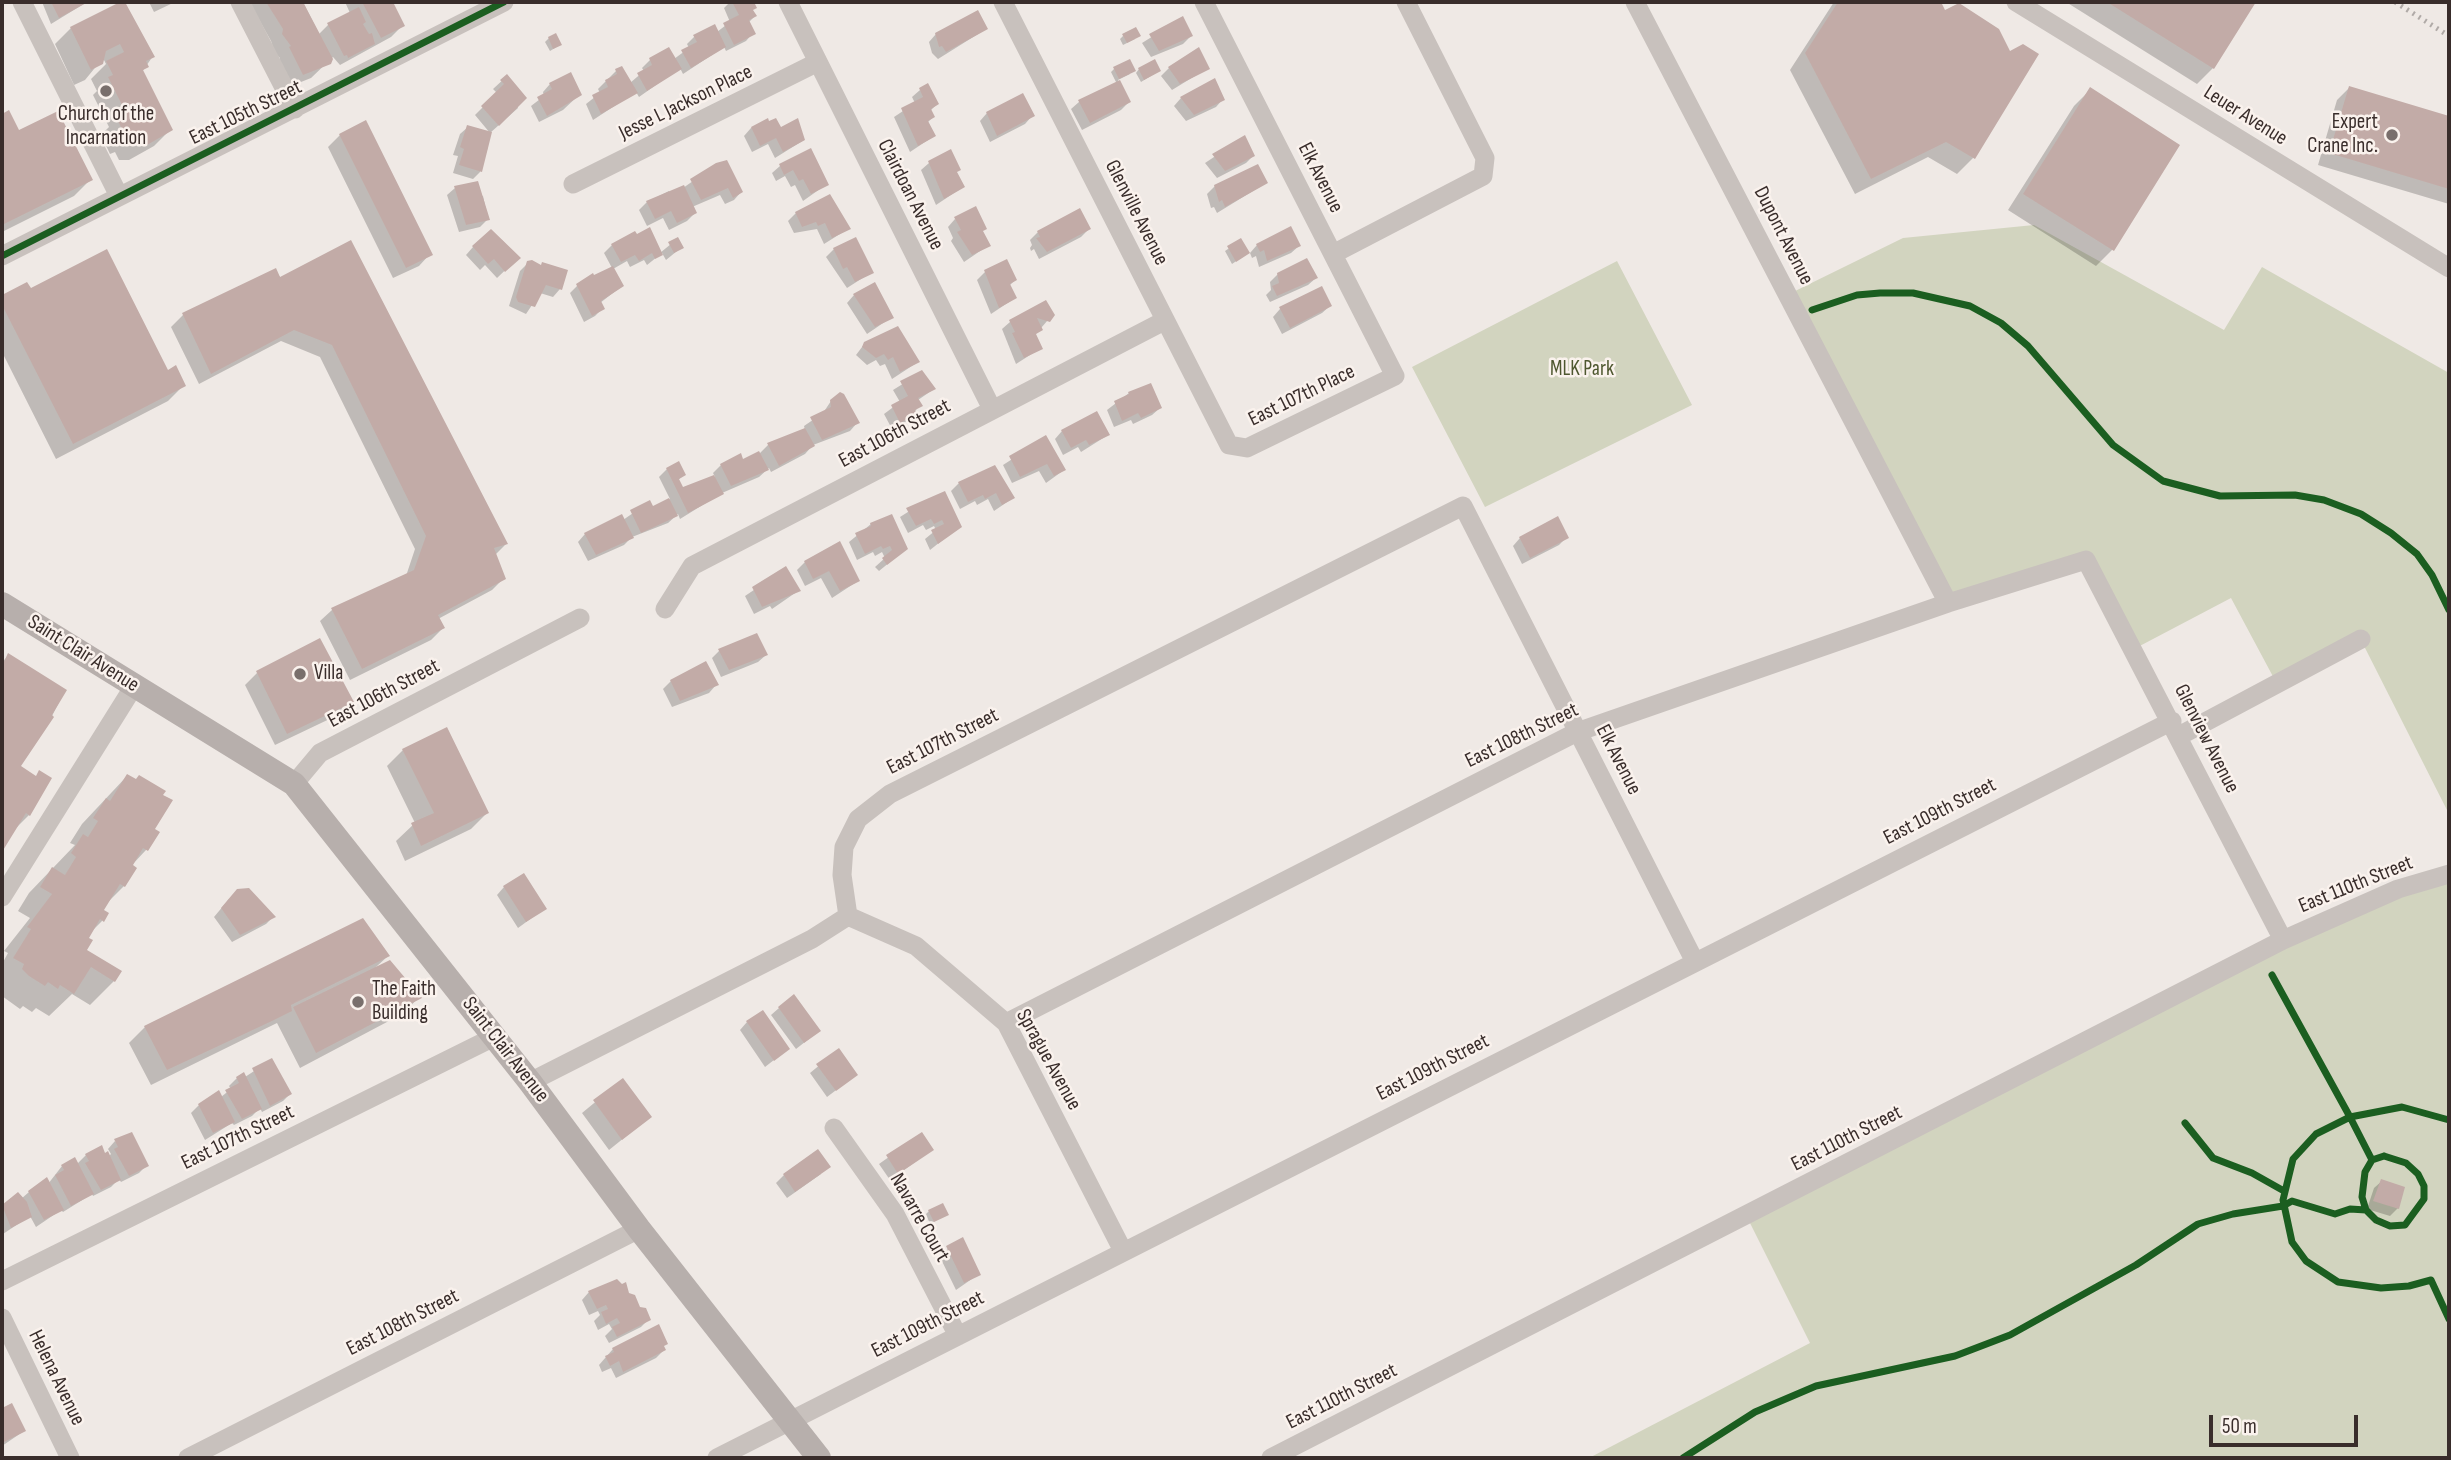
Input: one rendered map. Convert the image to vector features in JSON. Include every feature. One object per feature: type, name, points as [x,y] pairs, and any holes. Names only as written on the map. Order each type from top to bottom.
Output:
[{"type":"main road","name":"Saint Clair Avenue","points":[[2,604],[294,784],[530,1082],[639,1229],[819,1458]]},
{"type":"street","points":[[22,2],[119,196]]},
{"type":"street","points":[[240,2],[295,109]]},
{"type":"street","name":"East 105th Street","points":[[2,256],[505,2]]},
{"type":"street","name":"Clairdoan Avenue","points":[[788,2],[992,409]]},
{"type":"street","name":"Glenville Avenue","points":[[1003,2],[1228,445]]},
{"type":"street","name":"Elk Avenue","points":[[1204,2],[1395,376]]},
{"type":"street","points":[[1333,254],[1483,176],[1485,158],[1406,2]]},
{"type":"street","name":"Dupont Avenue","points":[[1635,2],[1948,603]]},
{"type":"street","name":"Leuer Avenue","points":[[2016,2],[2449,268]]},
{"type":"street","name":"Jesse L Jackson Place","points":[[573,184],[818,62]]},
{"type":"street","name":"East 106th Street","points":[[665,609],[692,566],[1164,321]]},
{"type":"street","name":"East 107th Place","points":[[1228,445],[1247,448],[1395,376]]},
{"type":"street","name":"Elk Avenue","points":[[1462,506],[1694,960]]},
{"type":"street","name":"East 107th Street","points":[[848,916],[842,875],[844,847],[858,819],[890,794],[1462,506]]},
{"type":"street","name":"East 108th Street","points":[[1006,1023],[1577,732],[1948,603],[2086,560]]},
{"type":"street","name":"Glenview Avenue","points":[[2086,560],[2283,940]]},
{"type":"street","name":"East 106th Street","points":[[294,784],[320,753],[580,618]]},
{"type":"street","name":"East 109th Street","points":[[717,1458],[1694,960],[2361,639]]},
{"type":"street","points":[[2,897],[134,686]]},
{"type":"street","name":"East 110th Street","points":[[1271,1458],[2283,940],[2398,889],[2449,874]]},
{"type":"street","points":[[530,1082],[812,939],[848,916]]},
{"type":"street","name":"Sprague Avenue","points":[[848,916],[916,946],[1006,1023],[1123,1251]]},
{"type":"street","name":"East 107th Street","points":[[2,1281],[494,1037]]},
{"type":"street","name":"Navarre Court","points":[[834,1128],[895,1214],[958,1336]]},
{"type":"street","name":"East 108th Street","points":[[188,1458],[639,1229]]},
{"type":"street","name":"Helena Avenue","points":[[2,1318],[70,1458]]},
{"type":"green space","points":[[2034,225],[2224,330],[2262,267],[2449,373],[2449,814],[2361,640],[2277,684],[2231,598],[2134,649],[2084,559],[1948,603],[1787,295],[1903,238]]},
{"type":"green space","name":"MLK Park","points":[[1617,261],[1692,405],[1485,507],[1412,367]]},
{"type":"green space","points":[[2449,874],[2449,1458],[1589,1458],[1810,1343],[1746,1215],[2283,940]]},
{"type":"building","points":[[51,2],[88,2],[59,18]]},
{"type":"building","points":[[125,2],[155,57],[146,61],[149,67],[143,70],[173,130],[147,145],[135,145],[131,137],[127,139],[116,117],[126,113],[108,77],[113,75],[106,61],[124,52],[120,44],[106,51],[103,64],[91,70],[70,27]]},
{"type":"building","points":[[266,2],[303,2],[333,59],[331,64],[303,75],[289,47],[291,46],[282,34],[283,29]]},
{"type":"building","points":[[362,2],[393,2],[405,26],[381,38]]},
{"type":"building","points":[[732,2],[754,2],[757,8],[753,10],[757,16],[749,20],[756,34],[734,45],[723,23],[739,15]]},
{"type":"building","points":[[1838,2],[1941,2],[1945,10],[1959,3],[1999,29],[2010,51],[2023,44],[2039,54],[1975,159],[1946,142],[1871,179],[1805,53]]},
{"type":"building","points":[[2107,2],[2256,2],[2214,69]]},
{"type":"building","points":[[359,7],[366,22],[363,24],[369,34],[372,33],[375,44],[348,58],[347,55],[344,56],[327,23]]},
{"type":"building","points":[[978,10],[988,29],[946,52],[942,46],[939,47],[935,33]]},
{"type":"building","points":[[1183,16],[1193,36],[1159,51],[1149,34]]},
{"type":"building","points":[[715,24],[726,47],[691,68],[681,50],[697,42],[693,35]]},
{"type":"building","points":[[1136,27],[1141,36],[1127,43],[1122,34]]},
{"type":"building","points":[[556,33],[562,45],[553,49],[548,37]]},
{"type":"building","points":[[669,47],[682,69],[647,91],[637,73],[652,65],[649,58]]},
{"type":"building","points":[[1199,47],[1210,69],[1180,84],[1168,67]]},
{"type":"building","points":[[1130,59],[1136,71],[1119,79],[1113,67]]},
{"type":"building","points":[[1155,59],[1161,71],[1144,80],[1138,68]]},
{"type":"building","points":[[622,66],[638,93],[601,114],[592,95],[608,87],[605,80],[617,74],[615,69]]},
{"type":"building","points":[[571,72],[582,95],[547,116],[537,97],[552,89],[549,83]]},
{"type":"building","points":[[507,74],[527,98],[499,126],[481,106],[504,84],[500,80]]},
{"type":"building","points":[[1215,78],[1225,100],[1194,115],[1180,97]]},
{"type":"building","points":[[1120,80],[1131,102],[1090,123],[1078,100]]},
{"type":"building","points":[[928,83],[939,104],[931,109],[935,117],[928,121],[936,136],[918,146],[901,108],[923,97],[919,88]]},
{"type":"building","name":"Expert Crane Inc.","points":[[2349,86],[2449,116],[2449,189],[2329,153]]},
{"type":"building","points":[[2090,87],[2180,145],[2114,251],[2023,194]]},
{"type":"building","points":[[1023,93],[1035,116],[997,136],[986,112]]},
{"type":"building","points":[[9,110],[19,130],[58,111],[93,180],[2,225],[2,114]]},
{"type":"building","points":[[768,118],[769,121],[776,118],[781,127],[798,118],[805,140],[783,152],[776,138],[760,146],[751,127]]},
{"type":"building","points":[[366,120],[433,255],[406,268],[339,134]]},
{"type":"building","points":[[467,125],[492,132],[482,172],[459,165],[464,149],[460,147]]},
{"type":"building","points":[[1245,135],[1255,156],[1225,171],[1212,154]]},
{"type":"building","points":[[811,148],[829,185],[811,194],[803,179],[799,181],[793,170],[784,175],[779,164]]},
{"type":"building","points":[[951,149],[961,170],[957,172],[965,187],[944,199],[928,161]]},
{"type":"building","points":[[727,160],[743,192],[733,198],[728,188],[701,200],[690,179],[716,163]]},
{"type":"building","points":[[1258,164],[1268,183],[1225,207],[1222,200],[1219,202],[1214,185]]},
{"type":"building","points":[[478,181],[490,220],[466,225],[454,186]]},
{"type":"building","points":[[684,185],[697,213],[677,223],[671,211],[655,219],[646,201]]},
{"type":"building","points":[[830,194],[851,229],[832,238],[825,223],[818,226],[816,222],[802,227],[795,212]]},
{"type":"building","points":[[976,206],[987,229],[983,231],[991,246],[972,255],[957,232],[961,230],[954,217]]},
{"type":"building","points":[[1080,208],[1091,229],[1047,252],[1036,238],[1040,237],[1037,231]]},
{"type":"building","points":[[1291,226],[1301,246],[1267,261],[1264,250],[1260,252],[1256,244]]},
{"type":"building","points":[[650,227],[663,255],[655,259],[652,253],[639,261],[635,255],[621,262],[611,244],[635,231],[637,234]]},
{"type":"building","points":[[491,229],[521,258],[505,272],[494,259],[488,264],[472,246]]},
{"type":"building","points":[[678,237],[684,248],[674,253],[668,242]]},
{"type":"building","points":[[856,237],[874,273],[855,282],[847,267],[843,269],[833,248]]},
{"type":"building","points":[[1241,238],[1250,253],[1236,262],[1227,246]]},
{"type":"building","points":[[351,240],[508,544],[494,548],[506,579],[438,615],[445,628],[362,669],[331,608],[414,570],[426,536],[332,345],[294,330],[211,374],[182,313],[276,268],[280,277]]},
{"type":"building","points":[[107,249],[168,370],[176,365],[186,386],[73,444],[2,305],[2,295],[27,282],[31,288]]},
{"type":"building","points":[[1307,258],[1318,278],[1277,296],[1272,286],[1279,283],[1277,273]]},
{"type":"building","points":[[1007,259],[1017,280],[1010,284],[1017,298],[999,308],[984,270]]},
{"type":"building","points":[[532,260],[541,265],[542,262],[568,270],[562,290],[546,285],[535,307],[518,302],[516,297],[527,261]]},
{"type":"building","points":[[613,266],[624,286],[601,301],[605,309],[592,316],[576,284],[593,273],[594,275]]},
{"type":"building","points":[[875,282],[894,318],[875,327],[853,294]]},
{"type":"building","points":[[1322,286],[1332,306],[1290,328],[1279,307]]},
{"type":"building","points":[[1046,300],[1055,315],[1050,322],[1037,318],[1043,330],[1036,334],[1043,349],[1024,358],[1009,320]]},
{"type":"building","points":[[898,326],[920,362],[900,372],[893,357],[888,360],[884,354],[876,358],[862,347],[864,342]]},
{"type":"building","points":[[922,370],[936,389],[918,398],[923,406],[915,410],[917,414],[900,423],[891,405],[908,396],[900,381]]},
{"type":"building","points":[[1151,383],[1162,408],[1141,418],[1138,413],[1122,421],[1114,401]]},
{"type":"building","points":[[840,392],[844,394],[860,423],[822,440],[810,417],[831,407],[830,400]]},
{"type":"building","points":[[1097,411],[1110,435],[1089,445],[1086,440],[1071,448],[1061,430]]},
{"type":"building","points":[[805,428],[815,446],[779,466],[767,443]]},
{"type":"building","points":[[1046,435],[1066,470],[1054,476],[1047,464],[1020,477],[1009,456]]},
{"type":"building","points":[[759,451],[769,470],[731,486],[720,464],[741,453],[743,459]]},
{"type":"building","points":[[679,461],[686,475],[679,479],[683,487],[714,475],[724,494],[688,513],[666,468]]},
{"type":"building","points":[[995,465],[1015,498],[1002,505],[996,493],[985,499],[983,495],[968,502],[958,482]]},
{"type":"building","points":[[945,491],[962,527],[938,544],[931,530],[944,524],[942,520],[934,524],[931,519],[916,526],[906,508]]},
{"type":"building","points":[[669,498],[678,516],[641,533],[630,510],[650,500],[653,506]]},
{"type":"building","points":[[622,514],[634,538],[596,555],[584,533]]},
{"type":"building","points":[[892,514],[908,549],[887,565],[882,558],[892,550],[890,546],[883,549],[881,546],[865,554],[855,533]]},
{"type":"building","points":[[1558,516],[1569,538],[1530,558],[1519,537]]},
{"type":"building","points":[[840,541],[860,581],[840,591],[829,571],[813,579],[804,561]]},
{"type":"building","points":[[786,566],[801,591],[762,607],[752,587]]},
{"type":"building","points":[[757,633],[768,655],[729,670],[718,649]]},
{"type":"building","points":[[320,638],[354,702],[287,734],[256,671]]},
{"type":"building","points":[[8,653],[67,690],[52,715],[54,717],[21,766],[36,776],[39,770],[52,778],[30,816],[26,813],[2,852],[2,666]]},
{"type":"building","points":[[706,661],[719,685],[680,701],[670,680]]},
{"type":"building","points":[[447,727],[489,813],[421,846],[411,823],[434,813],[402,749]]},
{"type":"building","points":[[127,774],[136,779],[139,775],[166,791],[163,795],[173,800],[155,829],[160,832],[148,851],[143,848],[133,865],[137,868],[125,887],[120,884],[104,910],[109,913],[104,922],[100,919],[89,938],[93,940],[87,950],[122,971],[115,982],[91,967],[74,994],[60,985],[58,989],[48,982],[45,986],[29,976],[22,969],[24,964],[13,958],[31,929],[27,927],[52,894],[40,887],[52,867],[65,875],[76,857],[71,853],[83,834],[88,837],[98,821],[93,818],[106,798],[110,801]]},
{"type":"building","points":[[524,873],[547,909],[526,922],[503,886]]},
{"type":"building","points":[[249,888],[276,917],[240,935],[221,908],[237,889]]},
{"type":"building","points":[[363,918],[390,956],[291,1005],[292,1011],[167,1070],[144,1026]]},
{"type":"building","name":"The Faith Building","points":[[390,960],[422,998],[316,1053],[293,1007]]},
{"type":"building","points":[[794,994],[821,1031],[804,1043],[778,1007]]},
{"type":"building","points":[[763,1010],[790,1049],[774,1061],[746,1021]]},
{"type":"building","points":[[839,1048],[858,1075],[836,1091],[816,1064]]},
{"type":"building","points":[[272,1058],[292,1094],[270,1106],[252,1068]]},
{"type":"building","points":[[244,1072],[262,1109],[242,1119],[225,1090],[239,1083],[236,1077]]},
{"type":"building","points":[[623,1078],[652,1117],[622,1140],[593,1100]]},
{"type":"building","points":[[219,1090],[235,1122],[213,1133],[198,1104]]},
{"type":"building","points":[[132,1132],[149,1166],[129,1176],[114,1149],[118,1147],[114,1139]]},
{"type":"building","points":[[922,1132],[934,1150],[898,1174],[886,1155]]},
{"type":"building","points":[[102,1145],[105,1153],[108,1151],[121,1180],[101,1190],[85,1163],[89,1161],[85,1154]]},
{"type":"building","points":[[818,1149],[831,1167],[795,1192],[783,1174]]},
{"type":"building","points":[[75,1157],[94,1194],[71,1206],[55,1175],[64,1170],[61,1165]]},
{"type":"building","points":[[47,1177],[64,1210],[44,1220],[28,1191]]},
{"type":"building","points":[[2381,1179],[2405,1187],[2399,1209],[2373,1201]]},
{"type":"building","points":[[18,1192],[27,1202],[32,1217],[11,1228],[2,1205]]},
{"type":"building","points":[[943,1203],[949,1215],[934,1222],[928,1210]]},
{"type":"building","points":[[963,1237],[981,1275],[964,1283],[946,1246]]},
{"type":"building","points":[[617,1279],[622,1284],[626,1282],[629,1293],[635,1295],[640,1307],[646,1308],[651,1320],[617,1337],[612,1327],[620,1323],[617,1318],[606,1324],[601,1312],[608,1309],[606,1305],[597,1309],[588,1291]]},
{"type":"building","points":[[659,1324],[668,1344],[664,1346],[666,1350],[623,1372],[619,1361],[610,1366],[605,1356],[614,1352],[612,1348]]},
{"type":"building","points":[[12,1403],[26,1431],[2,1443],[2,1408]]},
{"type":"railway","points":[[2395,2],[2449,36]]},
{"type":"cycle path","points":[[2,256],[504,2]]},
{"type":"cycle path","points":[[1812,310],[1857,295],[1880,293],[1913,293],[1970,306],[2001,323],[2028,346],[2113,445],[2163,481],[2220,496],[2295,495],[2324,500],[2361,514],[2417,554],[2432,575],[2449,610]]},
{"type":"cycle path","points":[[2272,975],[2350,1117],[2316,1134],[2293,1159],[2283,1200],[2292,1242],[2306,1261],[2338,1282],[2381,1288],[2409,1286],[2431,1280],[2449,1319]]},
{"type":"cycle path","points":[[2372,1160],[2350,1117],[2402,1107],[2449,1120]]},
{"type":"cycle path","points":[[2185,1123],[2213,1158],[2252,1173],[2284,1191]]},
{"type":"cycle path","points":[[2384,1156],[2406,1163],[2418,1174],[2424,1186],[2424,1199],[2405,1225],[2390,1226],[2376,1220],[2366,1210],[2362,1197],[2365,1172],[2372,1160],[2384,1156]]},
{"type":"cycle path","points":[[1683,1458],[1755,1412],[1816,1386],[1955,1356],[2010,1335],[2136,1265],[2198,1224],[2233,1214],[2283,1206],[2292,1201],[2335,1214],[2350,1209],[2366,1210]]},
{"type":"place","name":"Church of the Incarnation","points":[[106,91]]},
{"type":"place","name":"Expert Crane Inc.","points":[[2392,135]]},
{"type":"place","name":"Villa","points":[[300,674]]},
{"type":"place","name":"The Faith Building","points":[[358,1002]]}]
